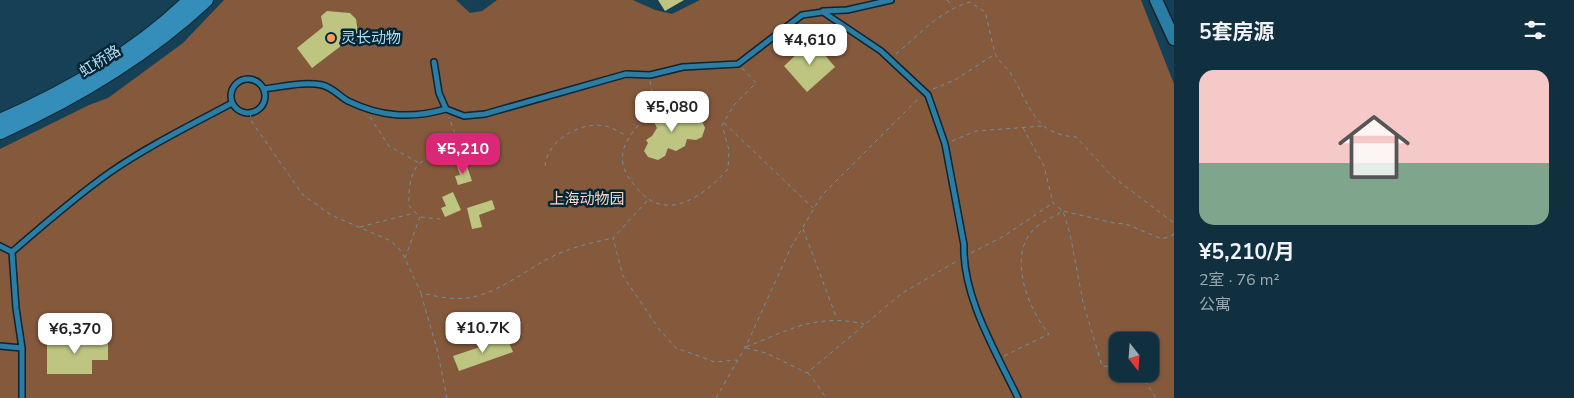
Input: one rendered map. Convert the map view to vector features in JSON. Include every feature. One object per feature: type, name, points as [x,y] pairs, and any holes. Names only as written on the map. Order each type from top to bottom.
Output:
[{"type":"main road","name":"虹桥路","points":[[0,120],[38,103],[112,60],[152,32],[190,0]]},
{"type":"main road","name":"虹桥路","points":[[0,132],[42,113],[117,69],[152,46],[206,0]]},
{"type":"street","points":[[1156,0],[1174,39]]},
{"type":"lane","points":[[264,89],[311,84],[323,85],[366,109],[403,116],[428,114],[446,109],[464,116],[485,114],[626,74],[650,75],[683,67],[738,64],[802,15],[847,10],[891,0]]},
{"type":"lane","points":[[823,12],[889,59],[928,95],[944,144],[964,245],[964,257],[978,315],[1018,398]]},
{"type":"lane","points":[[434,62],[439,93],[446,109]]},
{"type":"lane","points":[[242,80],[255,80],[264,89],[265,98],[261,106],[250,112],[241,111],[232,103],[232,89],[242,80]]},
{"type":"lane","points":[[12,252],[62,208],[110,172],[165,139],[232,103]]},
{"type":"lane","points":[[0,246],[12,252]]},
{"type":"lane","points":[[12,252],[16,308],[22,348],[22,398]]},
{"type":"lane","points":[[0,346],[22,348]]},
{"type":"path","points":[[947,0],[954,7]]},
{"type":"path","points":[[889,59],[941,14],[970,2],[986,12],[995,54],[1009,72],[1032,116],[1043,126],[1064,136],[1076,137],[1113,177],[1174,223]]},
{"type":"path","points":[[716,398],[745,348],[787,255],[822,195],[925,92],[955,80],[995,54]]},
{"type":"path","points":[[650,75],[652,100],[641,122],[628,137],[623,162],[626,174],[648,200],[661,205],[679,204],[694,198],[712,186],[728,169],[728,150],[722,125],[734,105],[756,82],[738,64]]},
{"type":"path","points":[[366,109],[389,146],[419,163]]},
{"type":"path","points":[[440,218],[420,217],[414,212],[409,206],[408,184],[411,171],[419,163],[433,158],[453,164],[461,160],[460,148],[446,109]]},
{"type":"path","points":[[250,112],[252,122],[303,194],[331,215],[391,241],[402,252],[420,293],[437,350],[448,398]]},
{"type":"path","points":[[723,122],[814,208]]},
{"type":"path","points":[[545,166],[545,159],[554,145],[565,135],[584,126],[606,126],[628,137]]},
{"type":"path","points":[[944,144],[976,131],[1043,126]]},
{"type":"path","points":[[1023,128],[1044,166],[1053,203],[1063,211],[1114,224],[1126,224],[1162,239],[1174,235],[1174,232]]},
{"type":"path","points":[[420,293],[439,297],[466,298],[501,286],[559,253],[612,238],[648,200]]},
{"type":"path","points":[[807,373],[901,294],[1004,236],[1053,203]]},
{"type":"path","points":[[999,359],[1049,334],[1038,321],[1021,265],[1023,249],[1033,230],[1063,211]]},
{"type":"path","points":[[1063,211],[1070,234],[1083,302],[1102,366],[1109,366]]},
{"type":"path","points":[[360,227],[414,212]]},
{"type":"path","points":[[405,259],[420,217]]},
{"type":"path","points":[[802,228],[837,319]]},
{"type":"path","points":[[612,238],[624,276],[659,329],[676,348],[715,362],[738,360]]},
{"type":"path","points":[[745,348],[814,321],[837,319],[864,324]]},
{"type":"path","points":[[745,348],[766,353],[807,373],[826,398]]},
{"type":"path","points":[[1145,382],[1156,398]]},
{"type":"green space","name":"上海动物园","points":[[224,0],[456,0],[470,13],[482,11],[497,0],[633,0],[655,10],[672,14],[700,0],[1141,0],[1174,84],[1174,398],[0,398],[0,149],[89,105],[108,98],[183,43]]},
{"type":"building","points":[[658,0],[684,0],[665,11]]},
{"type":"building","name":"灵长动物","points":[[327,11],[350,13],[356,19],[358,33],[312,68],[297,48],[323,27],[321,16]]},
{"type":"building","points":[[812,40],[835,67],[807,92],[784,66]]},
{"type":"building","points":[[664,107],[677,114],[677,111],[702,121],[705,128],[702,137],[696,140],[687,139],[685,146],[676,151],[668,148],[665,156],[658,160],[648,157],[644,151],[648,143],[646,140],[652,136],[657,128],[652,118],[654,114]]},
{"type":"building","points":[[466,163],[472,181],[458,185],[455,176],[460,175],[457,166]]},
{"type":"building","points":[[453,192],[461,210],[445,217],[441,208],[446,206],[442,197]]},
{"type":"building","points":[[492,200],[495,209],[479,215],[482,227],[472,229],[467,208]]},
{"type":"building","points":[[47,338],[108,338],[108,360],[92,360],[92,374],[47,374]]},
{"type":"building","points":[[507,338],[513,352],[459,371],[453,356]]},
{"type":"place","name":"灵长动物","points":[[331,38]]}]
